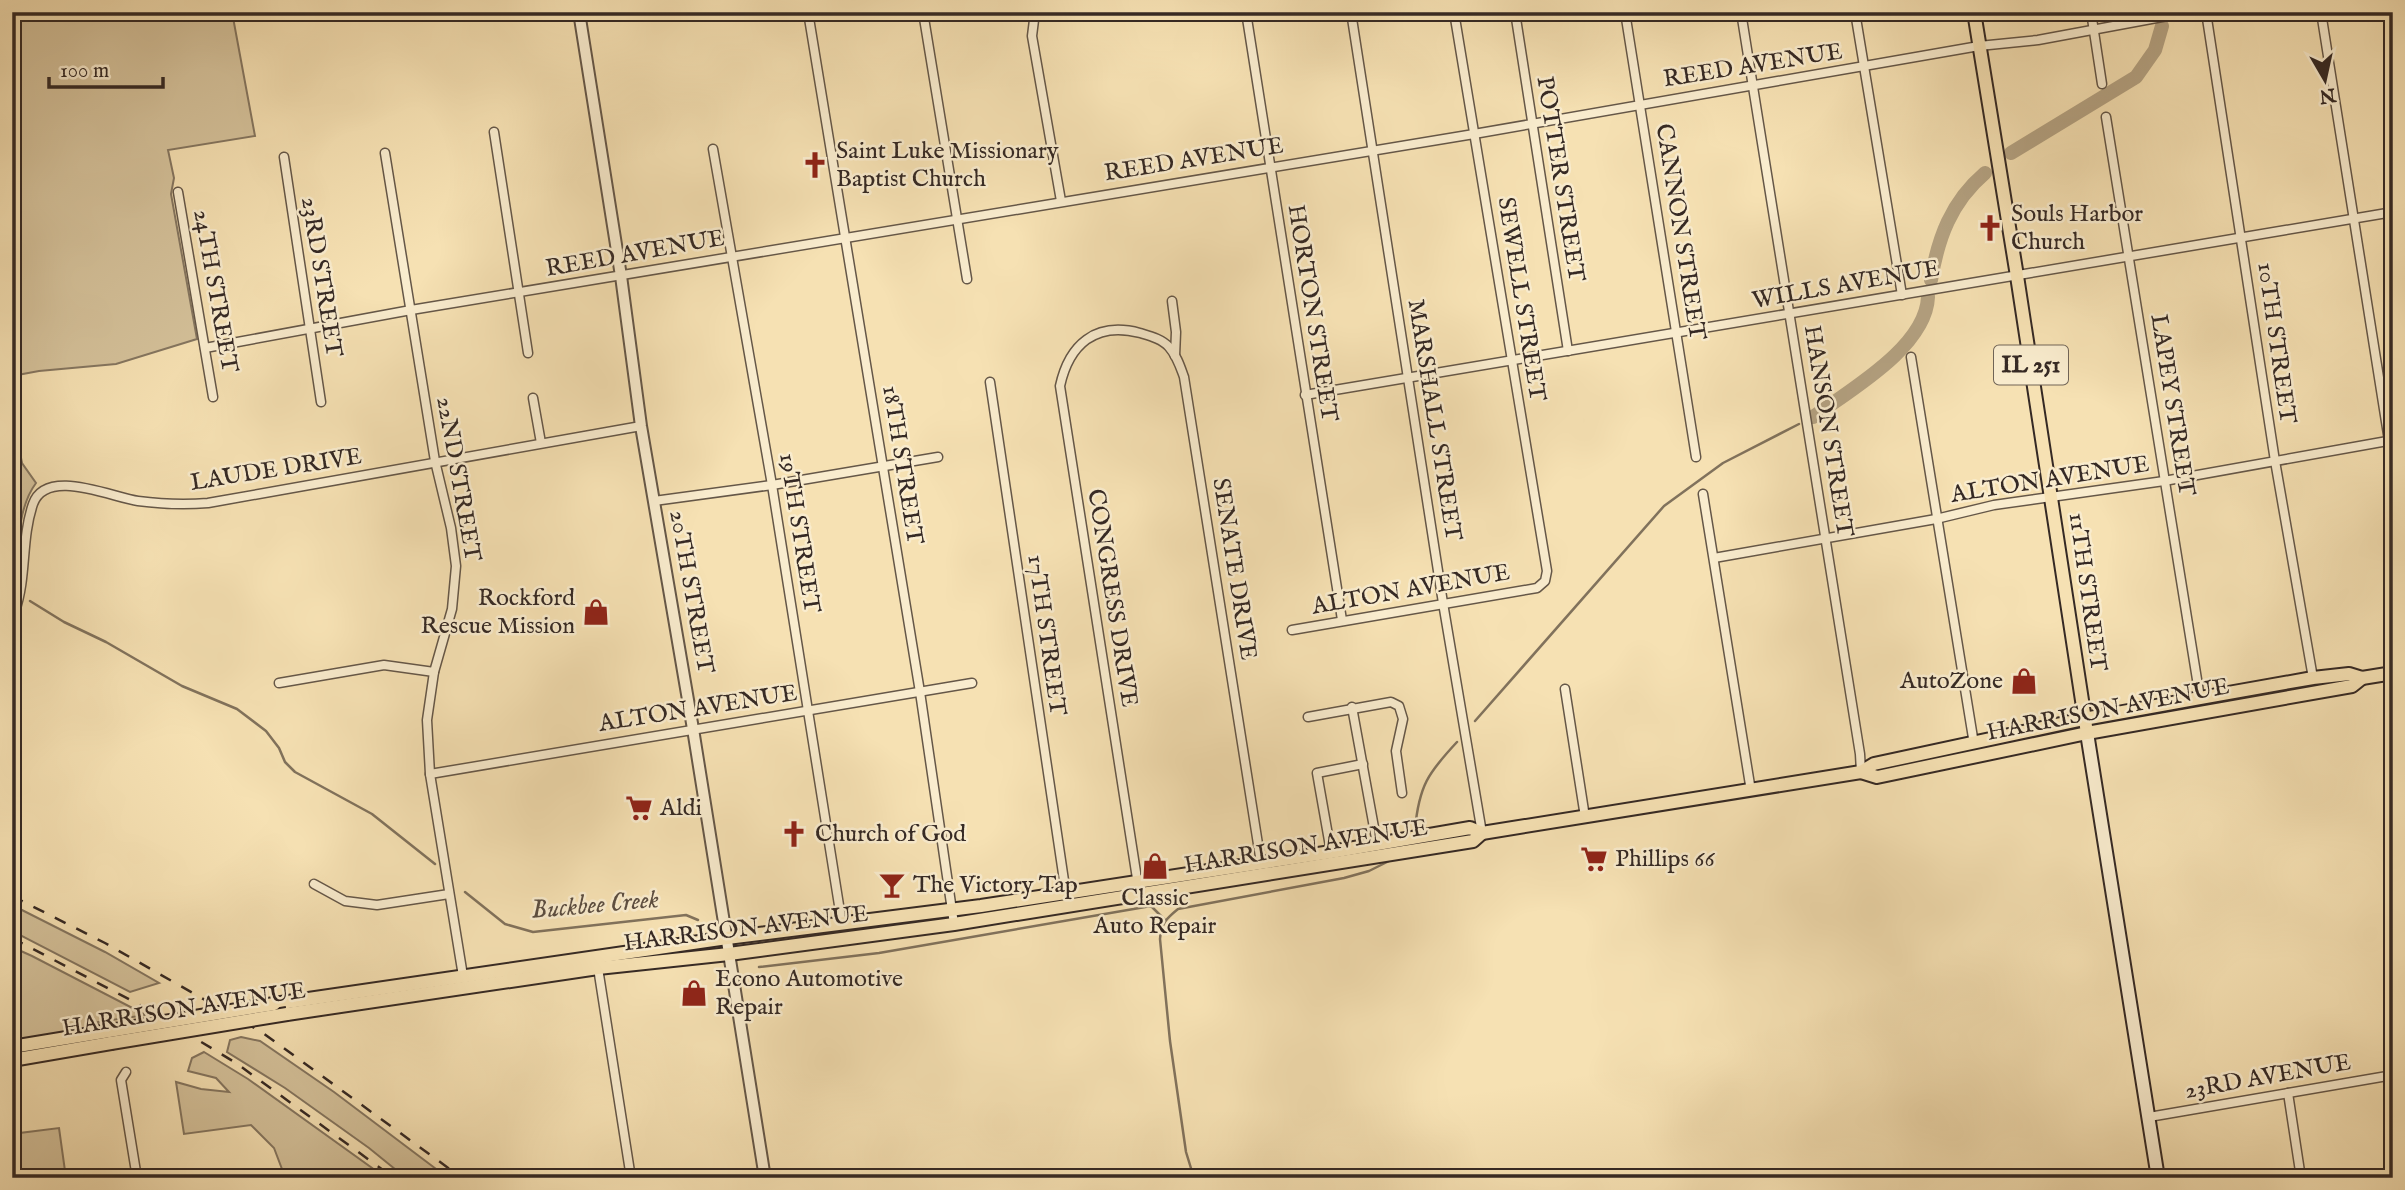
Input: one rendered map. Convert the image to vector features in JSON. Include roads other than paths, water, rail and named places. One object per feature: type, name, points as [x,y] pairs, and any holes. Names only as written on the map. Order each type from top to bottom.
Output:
[{"type":"main road","name":"11TH STREET","points":[[1974,12],[2158,1178]]},
{"type":"main road","name":"HARRISON AVENUE","points":[[12,1047],[287,1014],[598,968],[729,954],[954,924],[1261,863],[1470,828],[1482,833],[1861,772],[1874,764],[2084,719],[2313,678],[2349,674],[2362,678],[2393,673]]},
{"type":"main road","name":"HARRISON AVENUE","points":[[1861,772],[1877,776],[2087,733],[2352,686],[2362,678]]},
{"type":"main road","name":"HARRISON AVENUE","points":[[12,1060],[274,1004],[727,938],[1066,894],[1138,888],[1473,841],[1482,833]]},
{"type":"street","name":"20TH STREET","points":[[579,12],[621,276],[641,426],[765,1178]]},
{"type":"street","name":"18TH STREET","points":[[808,12],[920,692],[954,924]]},
{"type":"street","points":[[923,12],[967,279]]},
{"type":"street","points":[[1035,12],[1032,36],[1060,201]]},
{"type":"street","name":"HORTON STREET","points":[[1246,12],[1342,620]]},
{"type":"street","name":"MARSHALL STREET","points":[[1350,12],[1482,833]]},
{"type":"street","name":"SEWELL STREET","points":[[1454,12],[1547,571],[1545,581],[1537,588]]},
{"type":"street","name":"POTTER STREET","points":[[1515,12],[1568,351]]},
{"type":"street","name":"CANNON STREET","points":[[1625,12],[1696,457]]},
{"type":"street","name":"HANSON STREET","points":[[1741,12],[1861,772]]},
{"type":"street","points":[[1854,12],[1902,295]]},
{"type":"street","points":[[2091,12],[2102,83]]},
{"type":"street","name":"REED AVENUE","points":[[205,348],[411,310],[1474,134],[1979,46],[2038,40],[2189,12]]},
{"type":"street","name":"10TH STREET","points":[[2206,12],[2275,461],[2313,678]]},
{"type":"street","points":[[2320,12],[2391,440],[2393,466]]},
{"type":"street","name":"LAPEY STREET","points":[[2106,117],[2200,698]]},
{"type":"street","points":[[494,132],[528,353]]},
{"type":"street","name":"19TH STREET","points":[[713,149],[772,485],[842,924]]},
{"type":"street","name":"22ND STREET","points":[[385,153],[435,461],[456,566],[452,608],[434,672],[427,720],[430,774],[463,975]]},
{"type":"street","name":"23RD STREET","points":[[284,157],[321,402]]},
{"type":"street","name":"24TH STREET","points":[[178,192],[214,397]]},
{"type":"street","name":"WILLS AVENUE","points":[[1305,395],[2393,212]]},
{"type":"street","name":"SENATE DRIVE","points":[[1172,300],[1176,332],[1175,356],[1184,377],[1261,863]]},
{"type":"street","name":"CONGRESS DRIVE","points":[[1138,888],[1060,386],[1065,366],[1073,353],[1095,334],[1123,330],[1153,337],[1168,346],[1175,356]]},
{"type":"street","points":[[1911,357],[1977,756]]},
{"type":"street","name":"17TH STREET","points":[[990,382],[1066,894]]},
{"type":"street","points":[[533,398],[541,443]]},
{"type":"street","name":"LAUDE DRIVE","points":[[15,611],[22,592],[28,528],[34,501],[49,487],[64,485],[137,500],[184,505],[233,500],[435,461],[641,426]]},
{"type":"street","name":"ALTON AVENUE","points":[[1714,558],[1936,519],[1994,505],[2164,481],[2391,440]]},
{"type":"street","points":[[654,501],[772,485],[882,464],[938,457]]},
{"type":"street","points":[[1703,494],[1751,791]]},
{"type":"street","name":"ALTON AVENUE","points":[[1292,630],[1537,588]]},
{"type":"street","points":[[278,683],[384,664],[434,672]]},
{"type":"street","name":"ALTON AVENUE","points":[[430,774],[972,683]]},
{"type":"street","points":[[1565,689],[1585,817]]},
{"type":"street","points":[[1308,717],[1391,702],[1399,706],[1403,719],[1396,751],[1402,793]]},
{"type":"street","points":[[1352,707],[1377,844]]},
{"type":"street","points":[[1331,852],[1317,772],[1363,764]]},
{"type":"street","points":[[314,884],[345,901],[377,905],[449,894]]},
{"type":"street","points":[[598,968],[631,1178]]},
{"type":"street","points":[[126,1072],[121,1080],[137,1178]]},
{"type":"street","name":"23RD AVENUE","points":[[2149,1118],[2393,1075]]},
{"type":"street","points":[[2288,1093],[2301,1178]]},
{"type":"waterway","points":[[2011,153],[2136,77],[2155,50],[2162,26]]},
{"type":"waterway","points":[[1931,280],[1942,235],[1948,222],[1963,196],[1985,173]]},
{"type":"waterway","points":[[1813,417],[1884,366],[1900,350],[1924,315],[1928,297]]},
{"type":"waterway","points":[[1475,721],[1664,506],[1723,463],[1799,424]]},
{"type":"waterway","points":[[30,601],[182,686],[237,709],[266,731],[279,748],[285,762],[295,772],[372,814],[435,864]]},
{"type":"waterway","points":[[1415,829],[1422,791],[1432,772],[1457,742]]},
{"type":"waterway","points":[[1194,1178],[1186,1152],[1170,1041],[1160,939],[1165,921],[1178,909],[1344,878],[1369,871],[1393,859]]},
{"type":"waterway","name":"Buckbee Creek","points":[[465,892],[505,924],[533,932],[686,915],[698,920]]},
{"type":"waterway","points":[[759,967],[879,953],[1151,906],[1165,920]]},
{"type":"railway","points":[[12,896],[105,943],[263,1033],[462,1178]]},
{"type":"railway","points":[[12,938],[140,1005],[236,1063],[394,1178]]},
{"type":"place","name":"Saint Luke Missionary Baptist Church","points":[[815,165]]},
{"type":"place","name":"Souls Harbor Church","points":[[1990,228]]},
{"type":"place","name":"Rockford Rescue Mission","points":[[596,612]]},
{"type":"place","name":"AutoZone","points":[[2024,681]]},
{"type":"place","name":"Aldi","points":[[639,808]]},
{"type":"place","name":"Church of God","points":[[794,834]]},
{"type":"place","name":"Phillips 66","points":[[1594,859]]},
{"type":"place","name":"Classic Auto Repair","points":[[1155,866]]},
{"type":"place","name":"The Victory Tap","points":[[892,885]]},
{"type":"place","name":"Econo Automotive Repair","points":[[694,993]]}]
